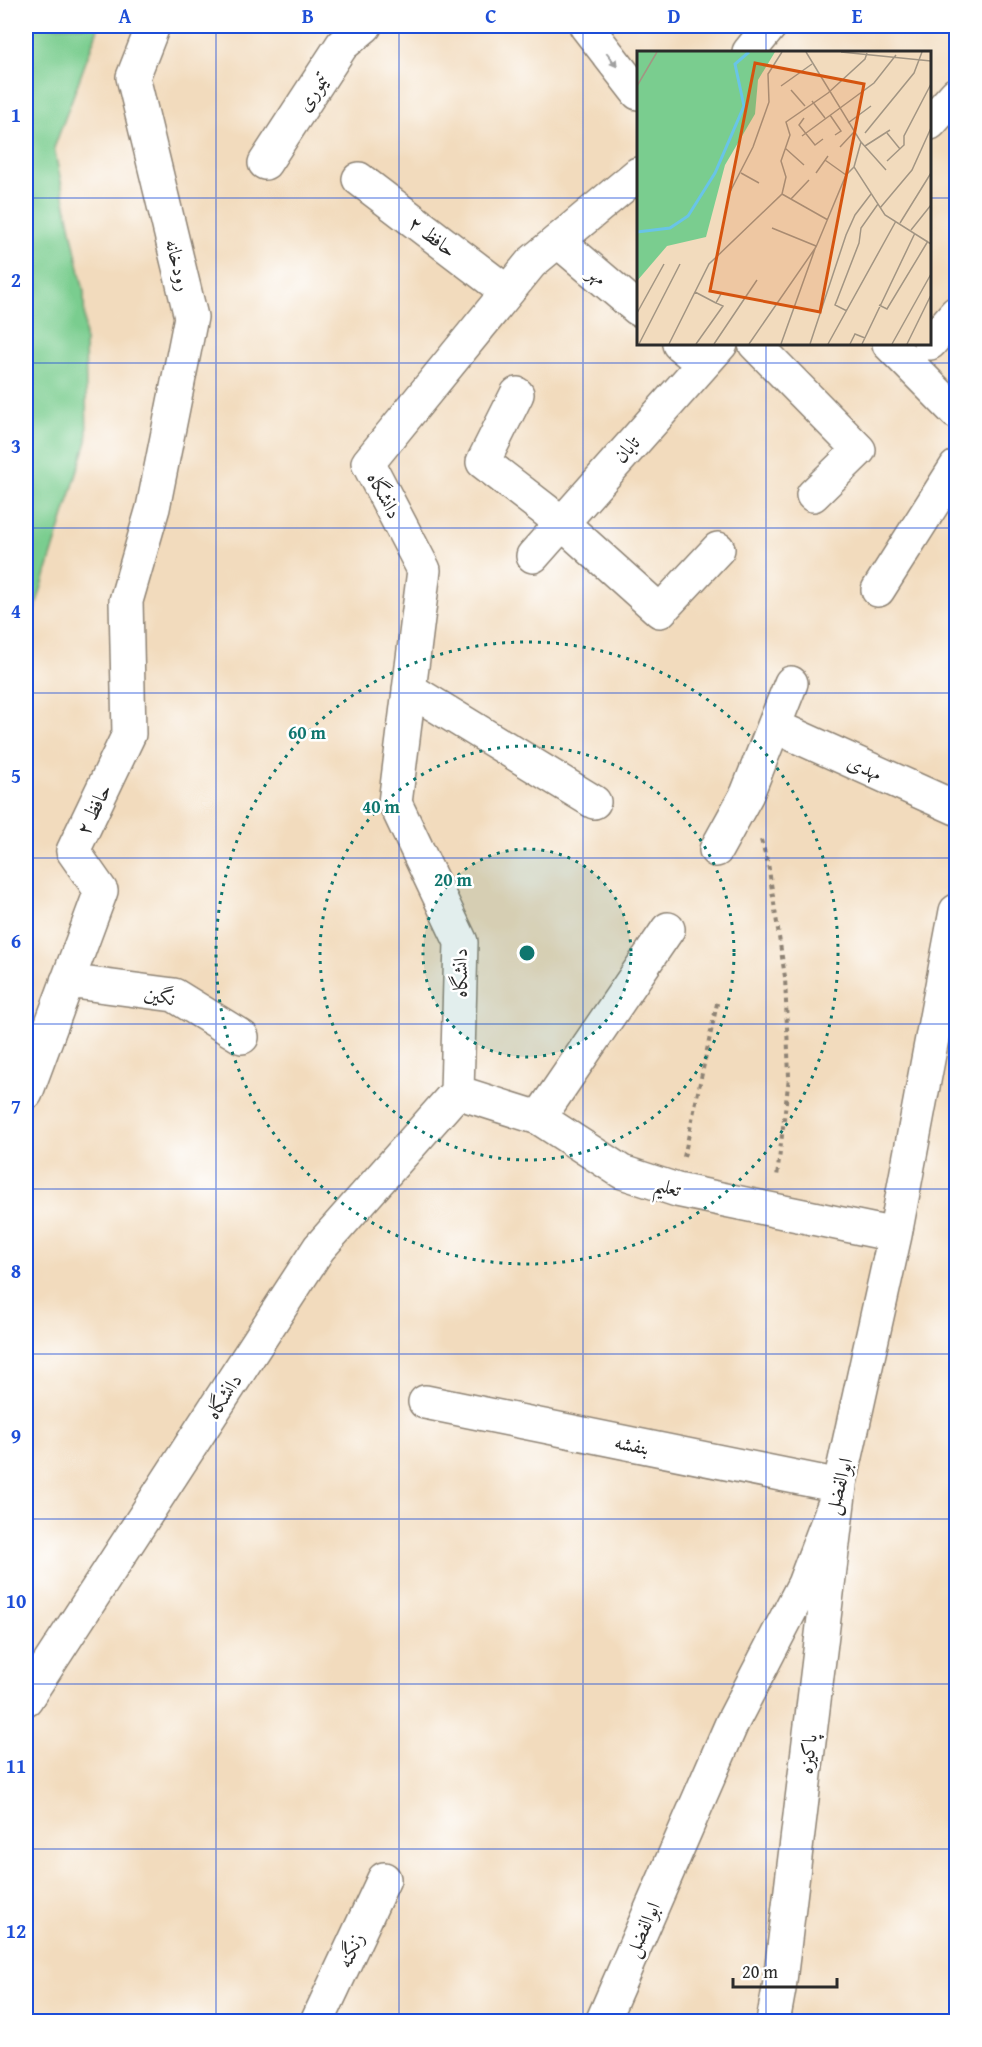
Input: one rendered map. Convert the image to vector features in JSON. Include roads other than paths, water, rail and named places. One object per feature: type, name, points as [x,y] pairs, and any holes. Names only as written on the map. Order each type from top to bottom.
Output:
[{"type":"street","name":"رودخانه","points":[[153,26],[133,77],[191,317],[153,508]]},
{"type":"street","name":"تیموری","points":[[265,164],[342,45],[365,26]]},
{"type":"street","points":[[586,26],[637,90]]},
{"type":"street","points":[[750,51],[770,26]]},
{"type":"street","points":[[931,122],[957,94]]},
{"type":"street","name":"دانشگاه","points":[[26,1699],[319,1248],[457,1092],[461,942],[395,803],[424,570],[368,463],[531,263],[637,176]]},
{"type":"street","name":"حافظ ۲","points":[[359,179],[507,292]]},
{"type":"street","name":"مهر","points":[[558,241],[637,307]]},
{"type":"street","points":[[931,335],[957,314]]},
{"type":"street","points":[[756,345],[859,450],[813,495]]},
{"type":"street","points":[[914,348],[957,412]]},
{"type":"street","name":"تابان","points":[[533,556],[701,350]]},
{"type":"street","points":[[517,394],[483,462],[562,523],[660,611],[718,549]]},
{"type":"street","points":[[878,590],[957,466]]},
{"type":"street","name":"حافظ ۲","points":[[26,1093],[101,891],[73,851],[129,734],[126,601],[153,508]]},
{"type":"street","points":[[716,850],[747,794],[791,683]]},
{"type":"street","points":[[409,689],[594,802]]},
{"type":"street","name":"مهدی","points":[[774,726],[957,808]]},
{"type":"street","name":"ابوالفضل","points":[[602,2022],[732,1723],[804,1584],[837,1497],[895,1235],[957,911]]},
{"type":"street","points":[[539,1118],[668,929]]},
{"type":"street","name":"نگین","points":[[67,981],[174,995],[242,1037]]},
{"type":"street","name":"تعلیم","points":[[457,1092],[539,1118],[622,1172],[677,1190],[895,1235]]},
{"type":"street","name":"بنفشه","points":[[425,1402],[840,1486]]},
{"type":"street","name":"پاکیزه","points":[[773,2022],[840,1486]]},
{"type":"street","name":"زنگنه","points":[[317,2022],[384,1879]]}]
